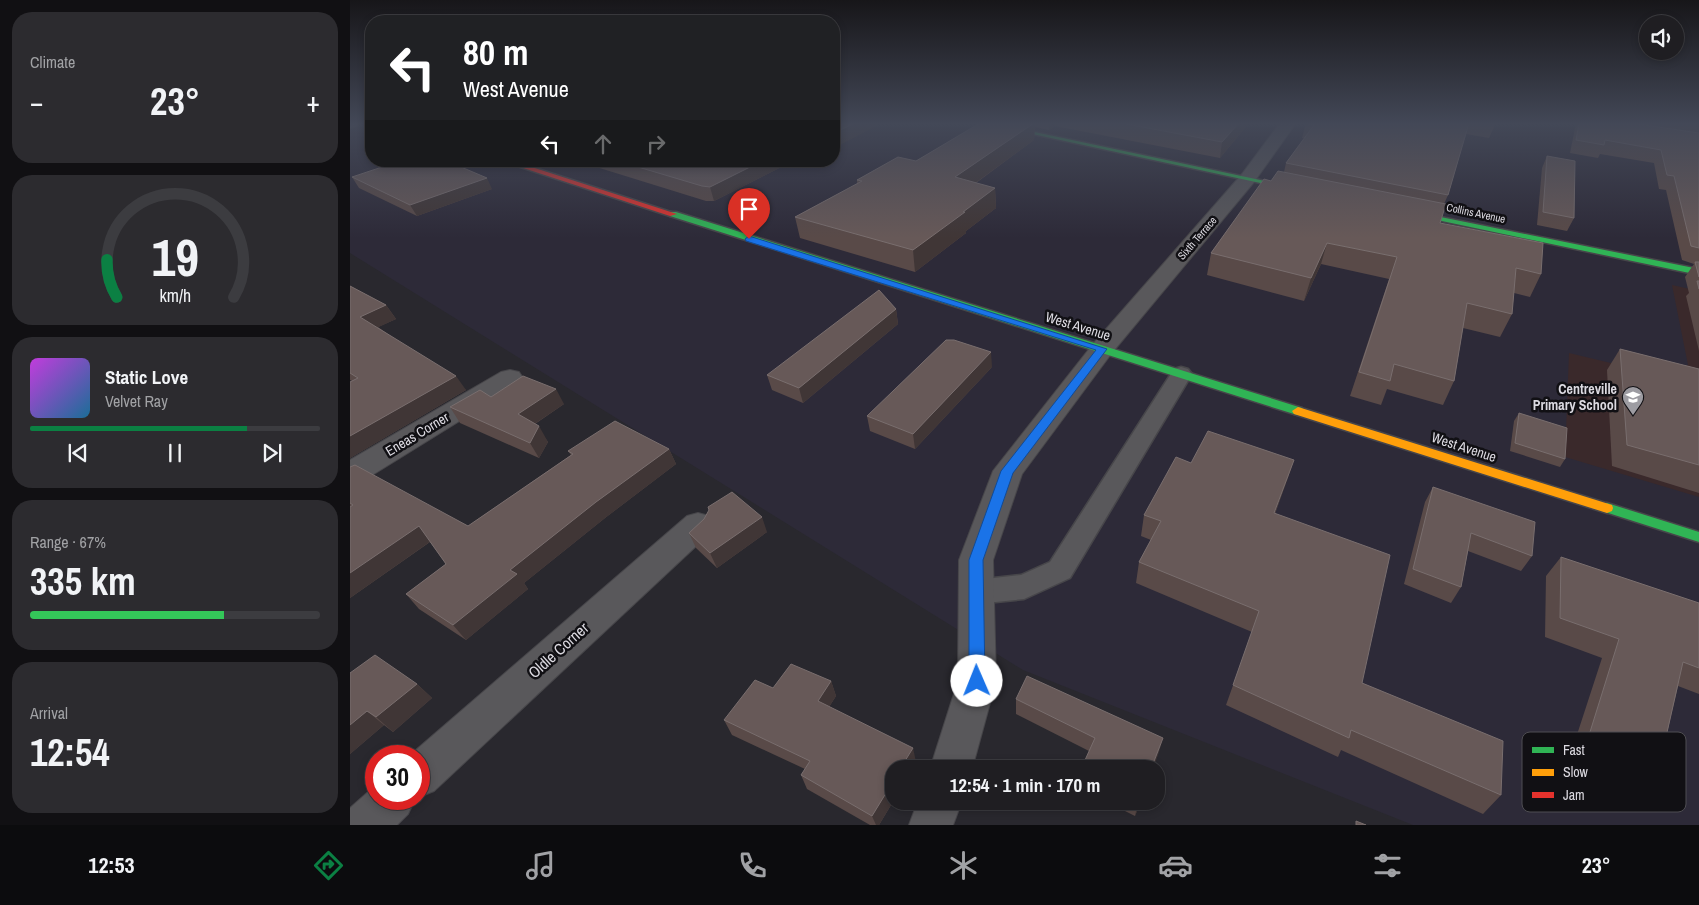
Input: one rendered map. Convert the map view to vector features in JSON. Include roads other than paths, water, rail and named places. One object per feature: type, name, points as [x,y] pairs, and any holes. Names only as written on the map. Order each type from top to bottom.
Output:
[{"type":"street","points":[[1169,162],[1306,190]]},
{"type":"street","name":"Sixth Terrace","points":[[954,760],[977,681],[976,560],[1008,471],[1102,349],[1260,162]]},
{"type":"street","name":"West Avenue","points":[[524,167],[1699,537]]},
{"type":"street","name":"Collins Avenue","points":[[1392,208],[1699,272]]},
{"type":"street","name":"Eneas Corner","points":[[350,474],[510,378]]},
{"type":"street","name":"Oldle Corner","points":[[430,766],[698,525]]},
{"type":"street","points":[[364,825],[381,810]]},
{"type":"street","points":[[932,825],[937,810]]},
{"type":"lane","points":[[976,592],[1024,587],[1060,570],[1181,374]]},
{"type":"place","name":"Centreville Primary School","points":[[1633,416]]}]
